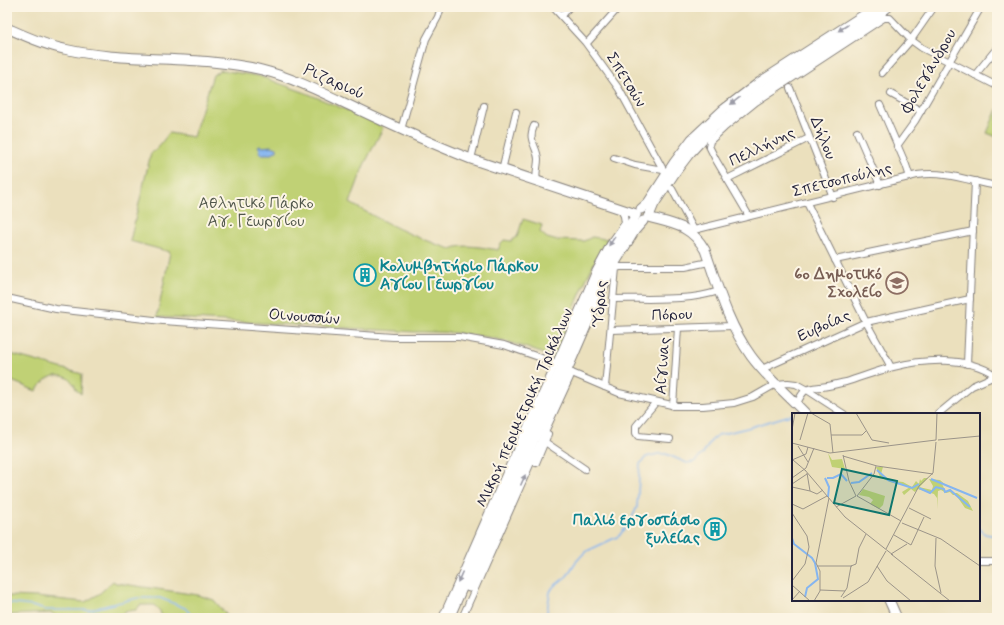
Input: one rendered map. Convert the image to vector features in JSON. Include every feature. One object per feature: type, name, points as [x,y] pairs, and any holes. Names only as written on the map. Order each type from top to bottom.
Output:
[{"type":"main road","name":"Μικρή περιμετρική Τρικάλων","points":[[456,618],[534,439],[571,372],[612,267],[635,230],[664,172],[692,139],[723,110],[760,82],[876,7]]},
{"type":"main road","name":"Μικρή περιμετρική Τρικάλων","points":[[449,618],[513,471],[561,369],[599,276],[612,254],[642,215],[654,204],[689,154],[714,128],[764,90],[874,18],[888,7]]},
{"type":"main road","name":"Ριζαριού","points":[[7,28],[51,46],[72,51],[111,56],[206,62],[262,70],[288,78],[401,130],[471,159],[694,232]]},
{"type":"main road","points":[[694,232],[702,245],[733,326],[752,358],[805,413]]},
{"type":"main road","points":[[891,602],[897,618]]},
{"type":"street","points":[[401,130],[426,40],[438,17],[441,7]]},
{"type":"street","name":"Σπετσών","points":[[553,7],[586,44],[619,89],[664,172]]},
{"type":"street","points":[[562,16],[570,7]]},
{"type":"street","points":[[586,44],[619,7]]},
{"type":"street","points":[[882,73],[911,40],[934,7]]},
{"type":"street","name":"Φολεγάνδρου","points":[[897,146],[905,138],[981,7]]},
{"type":"street","points":[[749,216],[708,144],[716,134],[756,102],[886,17],[891,19],[911,40],[926,50],[974,76],[997,86]]},
{"type":"street","points":[[974,76],[997,48]]},
{"type":"street","name":"Δήλου","points":[[790,88],[833,197]]},
{"type":"street","points":[[891,94],[921,111]]},
{"type":"street","points":[[471,159],[484,106]]},
{"type":"street","points":[[880,106],[910,177]]},
{"type":"street","points":[[502,170],[516,112]]},
{"type":"street","points":[[534,126],[531,139],[538,160],[536,174],[537,181]]},
{"type":"street","points":[[857,132],[880,185]]},
{"type":"street","name":"Πελλήνης","points":[[727,179],[809,138]]},
{"type":"street","points":[[614,158],[664,172]]},
{"type":"street","name":"Σπετσοπούλης","points":[[694,232],[749,216],[833,197],[910,177],[947,174],[997,186]]},
{"type":"street","points":[[967,364],[975,181]]},
{"type":"street","points":[[672,189],[694,232]]},
{"type":"street","points":[[807,203],[866,322],[891,367]]},
{"type":"street","points":[[442,618],[598,266],[612,240],[624,224],[625,218],[620,208]]},
{"type":"street","points":[[835,260],[973,231]]},
{"type":"street","name":"Ύδρας","points":[[605,387],[616,268],[685,267],[709,262]]},
{"type":"street","points":[[613,299],[690,298],[719,291]]},
{"type":"street","name":"Οινουσσών","points":[[7,298],[47,307],[182,322],[398,337],[459,337],[504,345],[556,363]]},
{"type":"street","name":"Ευβοίας","points":[[762,369],[866,322],[970,299]]},
{"type":"street","name":"Πόρου","points":[[611,330],[733,326]]},
{"type":"street","name":"Αίγινας","points":[[673,406],[678,328]]},
{"type":"street","points":[[798,404],[802,394],[813,387],[836,384],[891,367],[919,362],[967,364],[982,368],[996,375]]},
{"type":"street","points":[[571,372],[619,394],[673,406],[703,406],[734,403],[753,397],[776,384],[796,384],[842,413]]},
{"type":"street","points":[[536,463],[571,372]]},
{"type":"street","points":[[462,618],[571,372]]},
{"type":"street","points":[[939,413],[972,386],[996,375]]},
{"type":"street","points":[[656,402],[636,426],[636,433],[642,436],[670,439]]},
{"type":"street","points":[[545,442],[586,469]]},
{"type":"street","points":[[980,561],[997,561]]},
{"type":"green space","name":"Αθλητικό Πάρκο Αγ. Γεωργίου","points":[[220,70],[259,76],[306,93],[375,122],[383,128],[364,165],[350,203],[412,235],[451,249],[461,246],[468,246],[498,250],[504,240],[511,241],[517,237],[523,219],[542,225],[540,232],[547,238],[554,240],[584,241],[592,237],[606,239],[609,237],[598,255],[585,282],[554,358],[508,342],[489,337],[464,334],[157,317],[170,252],[130,241],[151,153],[156,150],[169,133],[193,137],[213,75]]},
{"type":"green space","points":[[997,109],[997,137],[987,133]]},
{"type":"green space","points":[[7,353],[82,374],[81,394],[68,378],[61,376],[55,376],[47,379],[36,391],[7,379]]},
{"type":"green space","points":[[113,581],[116,583],[198,595],[214,600],[229,618],[162,618],[160,611],[154,605],[140,605],[136,610],[128,611],[113,618],[58,618],[52,613],[7,615],[7,596],[36,597],[85,602],[99,594]]},
{"type":"water","points":[[260,145],[263,147],[271,146],[277,148],[277,151],[273,152],[273,154],[261,154],[258,146]]},
{"type":"waterway","points":[[546,618],[550,592],[553,587],[567,576],[575,563],[585,552],[619,536],[631,520],[637,507],[640,464],[646,457],[666,454],[687,463],[694,462],[703,454],[711,441],[718,435],[792,415]]},
{"type":"waterway","points":[[980,529],[985,534],[997,536]]},
{"type":"waterway","points":[[7,603],[32,606],[45,610],[89,610],[137,598],[160,598],[185,608],[194,618]]},
{"type":"place","name":"Κολυμβητήριο Πάρκου Αγίου Γεωργίου","points":[[365,275]]},
{"type":"place","name":"6ο Δημοτικό Σχολείο","points":[[897,283]]},
{"type":"place","name":"Παλιό εργοστάσιο ξυλείας","points":[[715,529]]}]
